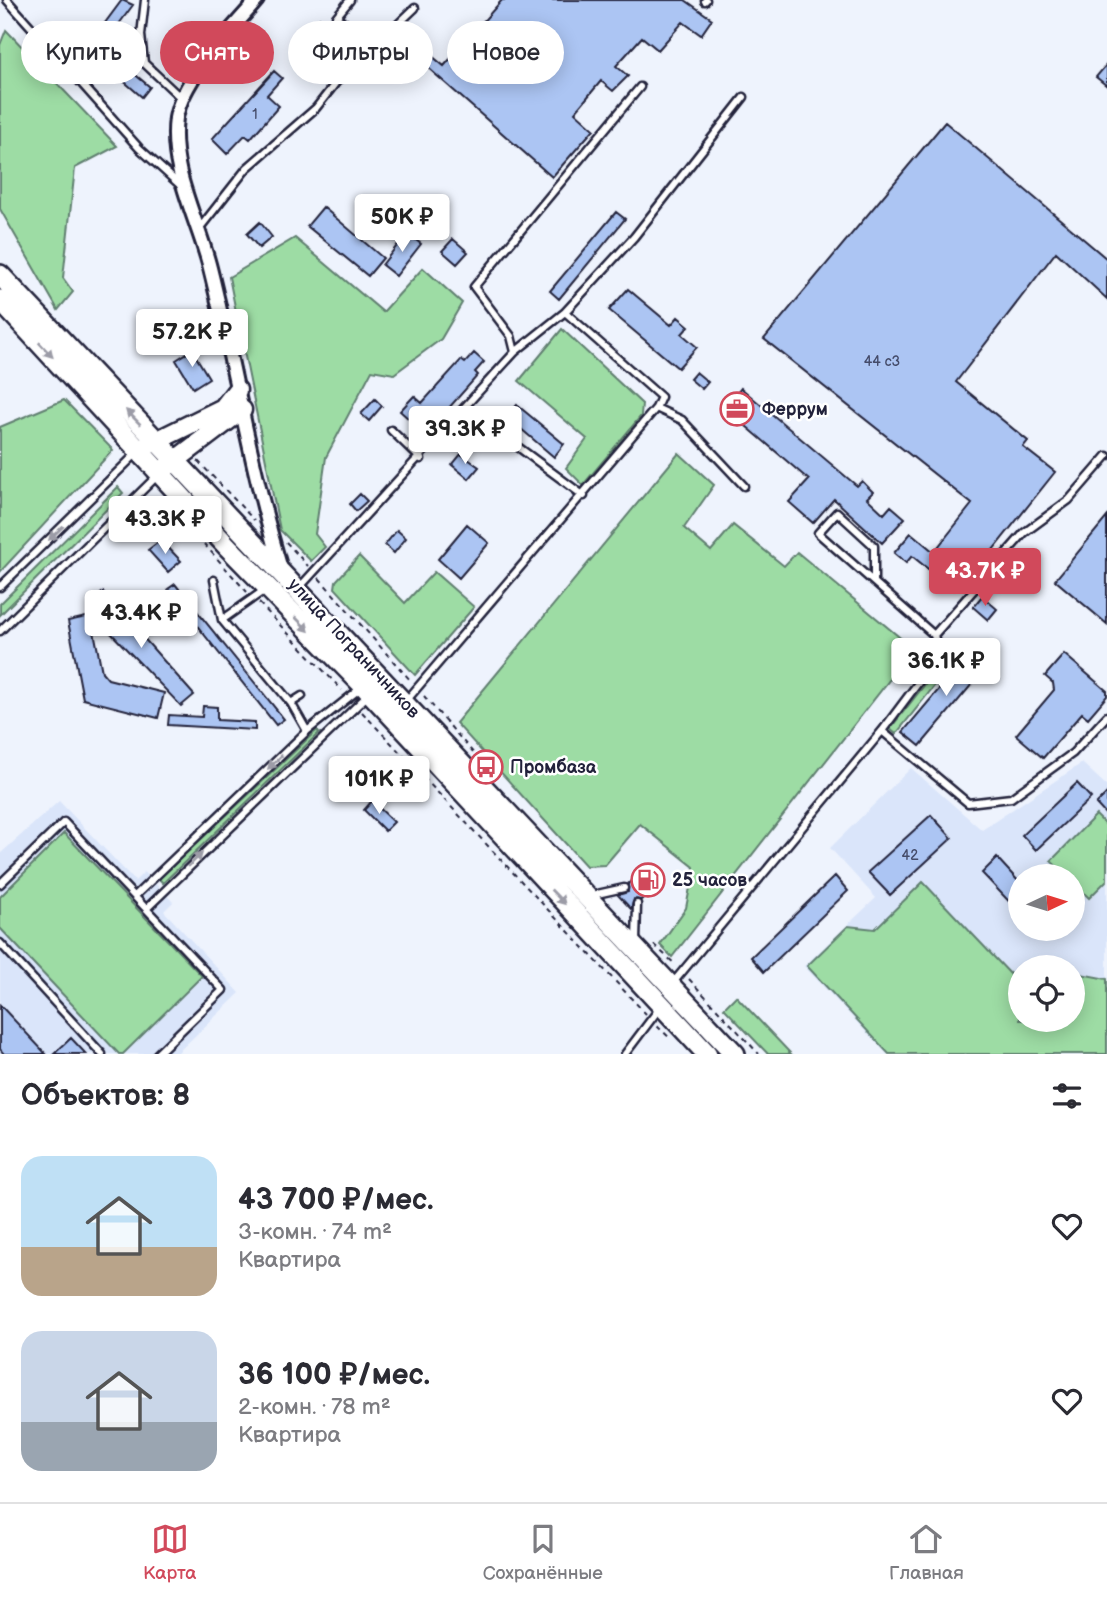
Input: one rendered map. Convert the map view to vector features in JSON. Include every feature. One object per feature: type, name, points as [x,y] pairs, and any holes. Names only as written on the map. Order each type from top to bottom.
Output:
[{"type":"main road","name":"улица Пограничников","points":[[0,275],[92,376],[147,445]]},
{"type":"main road","name":"улица Пограничников","points":[[0,300],[167,466],[281,570],[411,695],[493,797],[585,897],[637,939],[676,978],[735,1054]]},
{"type":"main road","points":[[147,445],[223,408],[237,390]]},
{"type":"main road","points":[[167,466],[242,410]]},
{"type":"main road","name":"улица Пограничников","points":[[167,466],[260,593],[360,696],[483,816],[657,1012],[707,1054]]},
{"type":"main road","points":[[483,816],[492,819],[497,817],[498,807],[493,797]]},
{"type":"main road","points":[[526,862],[526,847],[540,848]]},
{"type":"street","points":[[257,0],[203,64],[183,99],[177,117],[176,150],[184,188],[199,229],[281,570]]},
{"type":"lane","points":[[145,0],[141,35],[144,63],[183,99]]},
{"type":"lane","points":[[342,21],[336,17],[350,0]]},
{"type":"lane","points":[[10,1],[139,148],[184,188]]},
{"type":"lane","points":[[401,21],[415,8]]},
{"type":"lane","points":[[199,229],[247,168],[316,108],[335,84]]},
{"type":"lane","points":[[515,352],[511,336],[474,287],[640,87]]},
{"type":"lane","points":[[299,589],[421,459],[515,352],[565,312],[635,237],[744,97]]},
{"type":"lane","points":[[411,695],[583,496],[656,408],[661,397],[565,312]]},
{"type":"lane","points":[[656,408],[682,420],[744,486]]},
{"type":"lane","points":[[391,430],[421,459]]},
{"type":"lane","points":[[506,438],[583,496]]},
{"type":"lane","points":[[0,587],[147,445]]},
{"type":"lane","points":[[934,635],[1024,533],[1069,500],[1107,456]]},
{"type":"lane","points":[[0,631],[167,466]]},
{"type":"lane","points":[[676,978],[882,731],[939,655],[934,635],[817,533],[836,512],[874,546],[874,582]]},
{"type":"lane","points":[[214,580],[222,620],[291,703],[307,731]]},
{"type":"lane","points":[[222,620],[260,593]]},
{"type":"lane","points":[[291,703],[302,696]]},
{"type":"lane","points":[[136,895],[307,731],[360,696]]},
{"type":"lane","points":[[147,908],[360,696]]},
{"type":"lane","points":[[882,731],[968,803],[1011,798],[1073,753],[1107,716]]},
{"type":"lane","points":[[0,884],[64,822],[136,895],[223,990],[157,1054]]},
{"type":"lane","points":[[585,897],[624,888]]},
{"type":"lane","points":[[637,904],[637,939]]},
{"type":"lane","points":[[0,943],[102,1054]]},
{"type":"lane","points":[[625,1054],[657,1012]]},
{"type":"path","points":[[283,540],[316,573],[411,695],[478,759]]},
{"type":"path","points":[[203,541],[207,550],[260,593],[360,696],[657,1012],[678,1045]]},
{"type":"path","points":[[637,939],[759,1054]]},
{"type":"shaded area","points":[[1082,763],[1107,786],[1107,1054],[887,1054],[804,966],[876,898],[830,848],[911,768],[982,830]]},
{"type":"shaded area","points":[[59,801],[135,881],[144,872],[173,902],[164,911],[240,993],[176,1054],[0,1054],[0,854]]},
{"type":"green space","points":[[6,30],[21,46],[21,84],[58,84],[117,146],[75,168],[63,278],[73,292],[58,310],[0,209],[0,45]]},
{"type":"green space","points":[[295,238],[383,312],[423,268],[462,303],[441,339],[394,374],[372,370],[326,457],[315,534],[325,547],[311,561],[280,530],[229,277]]},
{"type":"green space","points":[[562,329],[642,404],[641,416],[583,485],[566,468],[587,439],[519,381]]},
{"type":"green space","points":[[64,400],[113,450],[0,572],[0,427]]},
{"type":"green space","points":[[679,453],[714,485],[684,528],[711,551],[733,525],[784,566],[797,552],[910,646],[908,656],[672,957],[660,945],[686,908],[694,867],[640,824],[605,865],[586,866],[456,723]]},
{"type":"green space","points":[[118,487],[123,493],[0,615],[0,604]]},
{"type":"green space","points":[[359,556],[405,603],[434,572],[474,607],[415,675],[335,588],[336,581]]},
{"type":"green space","points":[[955,646],[962,651],[896,734],[890,729]]},
{"type":"green space","points":[[317,730],[319,733],[163,883],[159,879]]},
{"type":"green space","points":[[1096,815],[1107,826],[1107,880],[1089,898],[1085,894],[1085,864],[1054,864],[1051,861]]},
{"type":"green space","points":[[64,833],[202,976],[123,1054],[119,1054],[0,928],[0,897]]},
{"type":"green space","points":[[923,882],[1008,972],[1008,1032],[1085,1032],[1085,975],[1107,979],[1107,1054],[889,1054],[807,966],[848,926],[875,929]]},
{"type":"green space","points":[[736,996],[791,1054],[768,1054],[724,1008]]},
{"type":"building","points":[[122,0],[133,5],[121,21],[106,21]]},
{"type":"building","points":[[502,0],[685,0],[712,19],[701,35],[683,22],[658,50],[642,37],[616,66],[628,76],[613,91],[601,81],[575,112],[594,129],[552,177],[433,72],[433,57],[444,66],[447,63],[447,84],[564,84],[564,21],[484,21]]},
{"type":"building","points":[[1107,64],[1107,86],[1096,77]]},
{"type":"building","points":[[274,71],[282,78],[267,95],[279,106],[250,139],[245,135],[227,154],[212,139],[262,84],[274,84]]},
{"type":"building","points":[[127,84],[146,84],[150,87],[142,97]]},
{"type":"building","points":[[945,122],[1107,259],[1107,299],[1056,252],[956,382],[1028,441],[1023,447],[1055,472],[973,575],[970,572],[954,590],[912,556],[906,563],[894,553],[911,533],[934,552],[972,504],[764,339]]},
{"type":"building","points":[[323,207],[383,258],[368,276],[307,226]]},
{"type":"building","points":[[616,212],[625,219],[559,299],[550,291]]},
{"type":"building","points":[[260,222],[272,237],[259,248],[247,234]]},
{"type":"building","points":[[407,233],[421,244],[396,276],[382,265]]},
{"type":"building","points":[[453,239],[468,252],[457,264],[442,251]]},
{"type":"building","points":[[628,289],[671,325],[678,317],[689,326],[682,334],[697,347],[678,368],[609,310]]},
{"type":"building","points":[[192,350],[209,378],[193,388],[176,360]]},
{"type":"building","points":[[474,353],[484,362],[475,372],[478,375],[439,419],[443,422],[429,437],[400,411],[414,396],[422,403],[461,360],[465,363]]},
{"type":"building","points":[[696,372],[708,382],[702,389],[690,379]]},
{"type":"building","points":[[741,388],[857,486],[862,481],[873,492],[867,498],[884,514],[891,506],[905,518],[882,543],[834,499],[813,523],[789,502],[809,480],[725,408]]},
{"type":"building","points":[[375,399],[382,406],[369,421],[361,414]]},
{"type":"building","points":[[517,405],[564,444],[554,457],[507,417]]},
{"type":"building","points":[[461,454],[479,467],[469,479],[452,465]]},
{"type":"building","points":[[360,494],[367,501],[356,511],[350,504]]},
{"type":"building","points":[[1107,517],[1107,624],[1055,580]]},
{"type":"building","points":[[467,524],[489,543],[459,578],[438,559]]},
{"type":"building","points":[[397,530],[406,538],[394,553],[385,545]]},
{"type":"building","points":[[161,540],[181,561],[168,572],[148,550]]},
{"type":"building","points":[[175,584],[284,719],[276,725],[168,589]]},
{"type":"building","points":[[103,592],[194,695],[181,706],[109,631],[113,628],[90,604]]},
{"type":"building","points":[[162,594],[165,606],[148,615],[145,625],[136,622],[141,609]]},
{"type":"building","points":[[982,596],[997,609],[988,620],[973,607]]},
{"type":"building","points":[[91,616],[102,672],[108,679],[164,693],[158,718],[83,699],[68,621]]},
{"type":"building","points":[[972,650],[989,664],[920,746],[903,732]]},
{"type":"building","points":[[1064,654],[1107,691],[1107,696],[1088,718],[1082,713],[1043,758],[1016,735],[1054,690],[1053,683],[1045,676]]},
{"type":"building","points":[[203,706],[217,707],[217,720],[255,722],[255,730],[168,725],[169,715],[202,717]]},
{"type":"building","points":[[1077,783],[1091,798],[1036,850],[1022,835]]},
{"type":"building","points":[[1107,793],[1107,816],[1096,804]]},
{"type":"building","points":[[372,801],[394,822],[385,831],[364,810]]},
{"type":"building","points":[[931,815],[952,838],[890,895],[868,872]]},
{"type":"building","points":[[997,858],[1008,870],[1008,900],[982,873]]},
{"type":"building","points":[[642,871],[656,887],[641,900],[634,899],[631,909],[618,895],[628,892],[628,884]]},
{"type":"building","points":[[835,876],[848,891],[764,972],[751,957]]},
{"type":"building","points":[[0,1005],[46,1054],[4,1054],[0,1049]]},
{"type":"building","points":[[71,1038],[86,1054],[54,1054]]},
{"type":"place","name":"Феррум","points":[[737,409]]},
{"type":"place","name":"Промбаза","points":[[486,767]]},
{"type":"place","name":"25 часов","points":[[648,880]]}]
